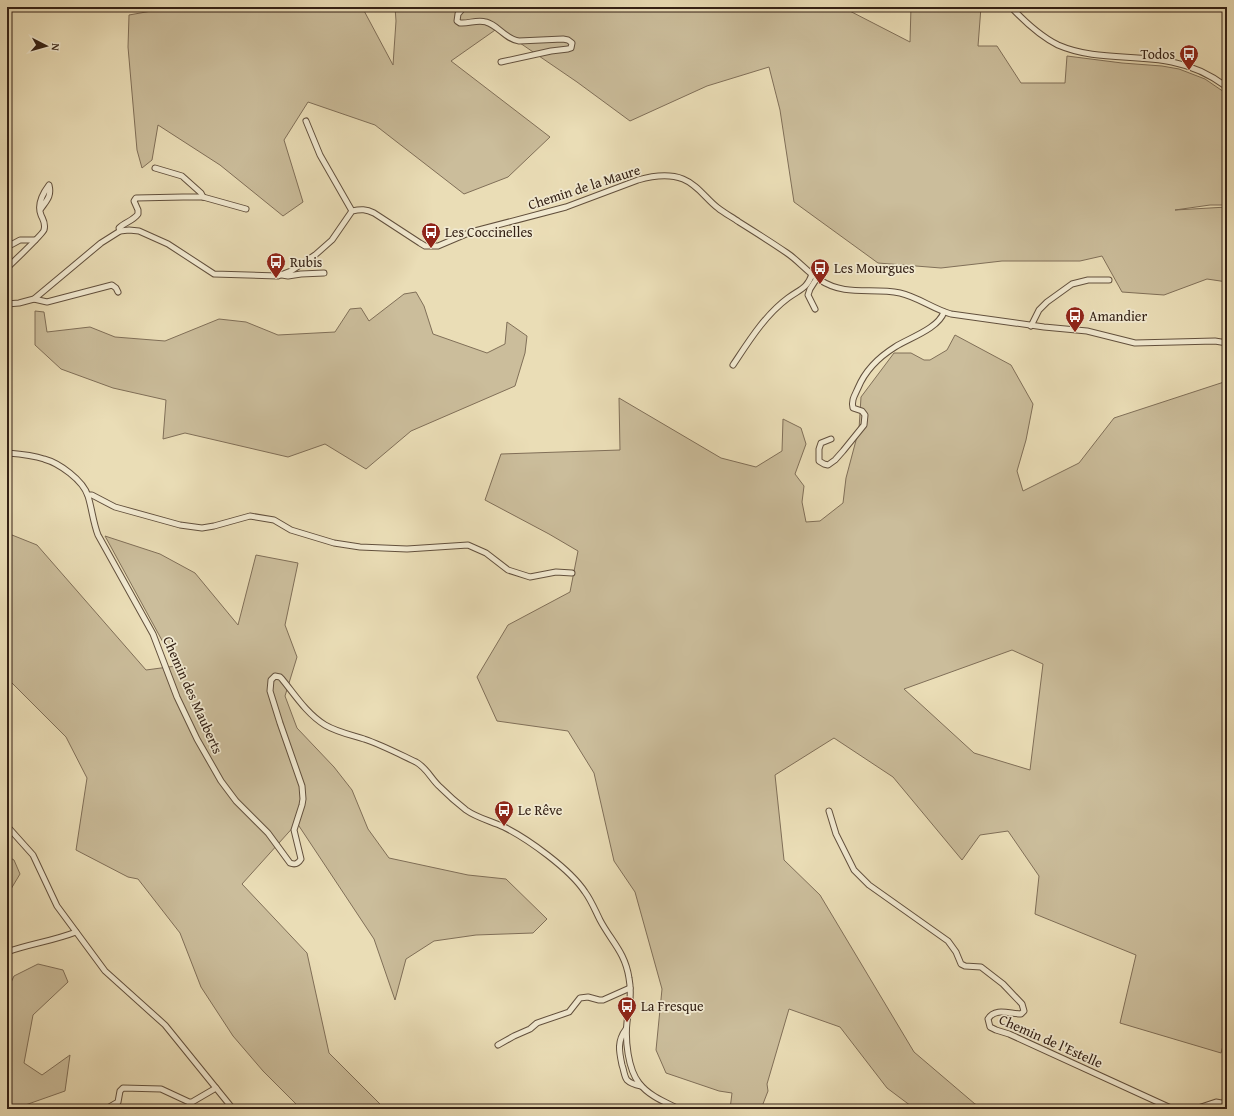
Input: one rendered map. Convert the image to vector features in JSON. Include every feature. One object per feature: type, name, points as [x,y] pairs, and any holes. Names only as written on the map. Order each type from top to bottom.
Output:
[{"type":"street","points":[[464,7],[458,14],[457,18],[460,23],[485,21],[513,40],[563,38],[572,43],[571,48],[568,49],[551,51],[501,62]]},
{"type":"street","points":[[1011,7],[1033,29],[1046,38],[1070,49],[1095,56],[1172,62],[1208,75],[1227,87]]},
{"type":"street","points":[[7,304],[19,303],[34,299],[101,243],[120,231],[134,230],[147,234],[168,244],[214,274],[274,276],[291,271],[315,255],[332,240],[352,211],[320,155],[306,121]]},
{"type":"street","points":[[155,168],[182,176],[201,193],[203,198]]},
{"type":"street","name":"Chemin de la Maure","points":[[352,211],[360,209],[374,212],[420,243],[425,246],[432,247],[438,246],[471,232],[566,207],[638,180],[660,176],[678,178],[696,187],[718,209],[789,254],[817,278],[830,286],[840,289],[902,293],[944,312],[1031,326],[1087,331],[1135,342],[1227,343]]},
{"type":"street","points":[[120,231],[119,228],[122,225],[135,218],[138,214],[134,201],[136,198],[183,196],[203,198],[246,209]]},
{"type":"street","points":[[7,268],[43,234],[45,229],[44,220],[40,210]]},
{"type":"street","points":[[7,247],[24,239],[35,240]]},
{"type":"street","points":[[281,275],[288,276],[324,273]]},
{"type":"street","points":[[733,365],[755,332],[788,298],[805,288],[812,274]]},
{"type":"street","points":[[815,308],[809,301],[808,295],[817,278]]},
{"type":"street","points":[[1031,326],[1039,310],[1047,302],[1072,284],[1088,280],[1109,280]]},
{"type":"street","points":[[34,299],[47,302],[112,285],[118,292]]},
{"type":"street","points":[[831,439],[821,443],[819,449],[819,461],[828,465],[835,460],[864,425],[865,415],[862,411],[853,408],[852,402],[862,379],[869,369],[894,348],[934,325],[942,318],[944,312]]},
{"type":"street","points":[[7,453],[35,457],[54,463],[79,482],[88,495],[92,495],[115,507],[180,525],[202,528],[250,516],[274,520],[291,530],[334,543],[360,547],[407,549],[468,545],[486,553],[508,570],[530,577],[556,572],[572,573]]},
{"type":"street","name":"Chemin des Mauberts","points":[[88,495],[94,526],[98,535],[153,634],[177,697],[207,757],[227,791],[236,802],[268,833],[290,862],[296,864],[301,859],[294,830],[302,805],[303,793],[302,786],[270,692],[271,680],[275,676],[280,677],[302,704],[325,725],[387,748],[418,763],[427,770],[439,787],[470,812],[504,827],[523,838],[567,873],[583,889],[590,899],[600,920],[618,946],[629,977],[631,995],[626,1029],[627,1041],[631,1065],[638,1082],[653,1096],[679,1109]]},
{"type":"street","name":"Chemin de l'Estelle","points":[[829,811],[836,834],[854,870],[869,885],[948,941],[956,952],[961,964],[965,966],[981,967],[1003,984],[1022,1004],[1024,1011],[1021,1014],[994,1012],[991,1014],[988,1018],[990,1027],[1009,1034],[1173,1109]]},
{"type":"street","points":[[7,826],[33,855],[52,897],[104,971],[165,1025],[233,1109]]},
{"type":"street","points":[[7,952],[29,945],[59,939],[76,932]]},
{"type":"street","points":[[498,1045],[530,1029],[537,1023],[569,1012],[580,998],[588,997],[602,1000],[630,988]]},
{"type":"street","points":[[626,1029],[621,1036],[619,1044],[624,1074],[631,1083],[641,1086]]},
{"type":"street","points":[[106,1109],[118,1102],[120,1091],[123,1088],[161,1089],[192,1102],[216,1088]]},
{"type":"street","points":[[1195,1109],[1216,1102],[1227,1104]]},
{"type":"shaded area","points":[[174,7],[362,7],[393,65],[396,21],[395,7],[842,7],[910,42],[911,7],[981,7],[978,46],[997,46],[1021,83],[1065,83],[1067,56],[1179,69],[1205,79],[1227,94],[1227,205],[1210,205],[1175,210],[1227,207],[1227,282],[1207,279],[1164,295],[1122,292],[1102,256],[1080,261],[1002,261],[941,268],[878,263],[794,202],[780,110],[769,67],[707,86],[630,121],[577,82],[498,28],[451,61],[550,137],[508,177],[464,194],[375,125],[308,102],[284,140],[303,202],[283,216],[220,165],[158,125],[152,160],[142,168],[137,150],[128,47],[129,15]]},
{"type":"shaded area","points":[[416,292],[424,306],[433,334],[487,353],[505,344],[507,322],[527,336],[525,353],[515,386],[411,431],[366,469],[325,444],[288,457],[185,433],[163,439],[166,400],[113,388],[61,369],[35,345],[35,311],[44,312],[47,332],[90,327],[115,337],[165,341],[219,319],[246,322],[278,335],[335,332],[350,309],[361,308],[369,321],[404,294]]},
{"type":"shaded area","points":[[955,335],[1011,365],[1033,404],[1026,440],[1017,471],[1023,491],[1079,463],[1114,418],[1227,381],[1227,1031],[1221,1053],[1120,1023],[1136,955],[1035,914],[1039,876],[1008,831],[980,835],[962,860],[893,777],[834,738],[775,775],[784,860],[820,895],[914,1052],[975,1104],[987,1109],[915,1109],[887,1088],[840,1027],[789,1009],[767,1084],[768,1091],[761,1109],[730,1109],[732,1093],[719,1091],[666,1073],[656,1050],[662,989],[635,892],[614,861],[594,773],[568,731],[497,721],[477,677],[508,625],[570,592],[578,551],[485,500],[501,454],[620,450],[619,398],[721,458],[756,467],[782,451],[783,419],[801,428],[806,444],[795,474],[804,486],[802,502],[806,522],[820,521],[843,503],[846,478],[859,429],[861,397],[894,353],[911,353],[924,360],[930,360],[947,350]],"holes":[[[1012,650],[1043,664],[1030,770],[974,753],[904,689]]]},
{"type":"shaded area","points":[[7,533],[37,545],[146,670],[176,666],[105,536],[160,554],[195,573],[238,625],[256,555],[298,563],[285,625],[297,657],[285,696],[297,728],[334,767],[352,790],[368,829],[389,858],[468,875],[506,879],[547,919],[533,933],[476,935],[434,941],[406,959],[395,1000],[374,939],[297,823],[242,884],[307,953],[329,1053],[385,1109],[301,1109],[263,1071],[233,1036],[201,987],[180,933],[138,879],[128,877],[76,850],[87,778],[66,737],[10,681],[7,681]]},
{"type":"shaded area","points":[[7,856],[14,860],[20,874],[8,894]]},
{"type":"shaded area","points":[[38,964],[63,970],[68,982],[33,1015],[24,1063],[42,1075],[70,1055],[65,1091],[14,1109],[7,1109],[7,991],[14,976]]},
{"type":"place","name":"Todos","points":[[1189,71]]},
{"type":"place","name":"Les Coccinelles","points":[[431,249]]},
{"type":"place","name":"Rubis","points":[[276,279]]},
{"type":"place","name":"Les Mourgues","points":[[820,285]]},
{"type":"place","name":"Amandier","points":[[1075,333]]},
{"type":"place","name":"Le Rêve","points":[[504,827]]},
{"type":"place","name":"La Fresque","points":[[627,1023]]}]
